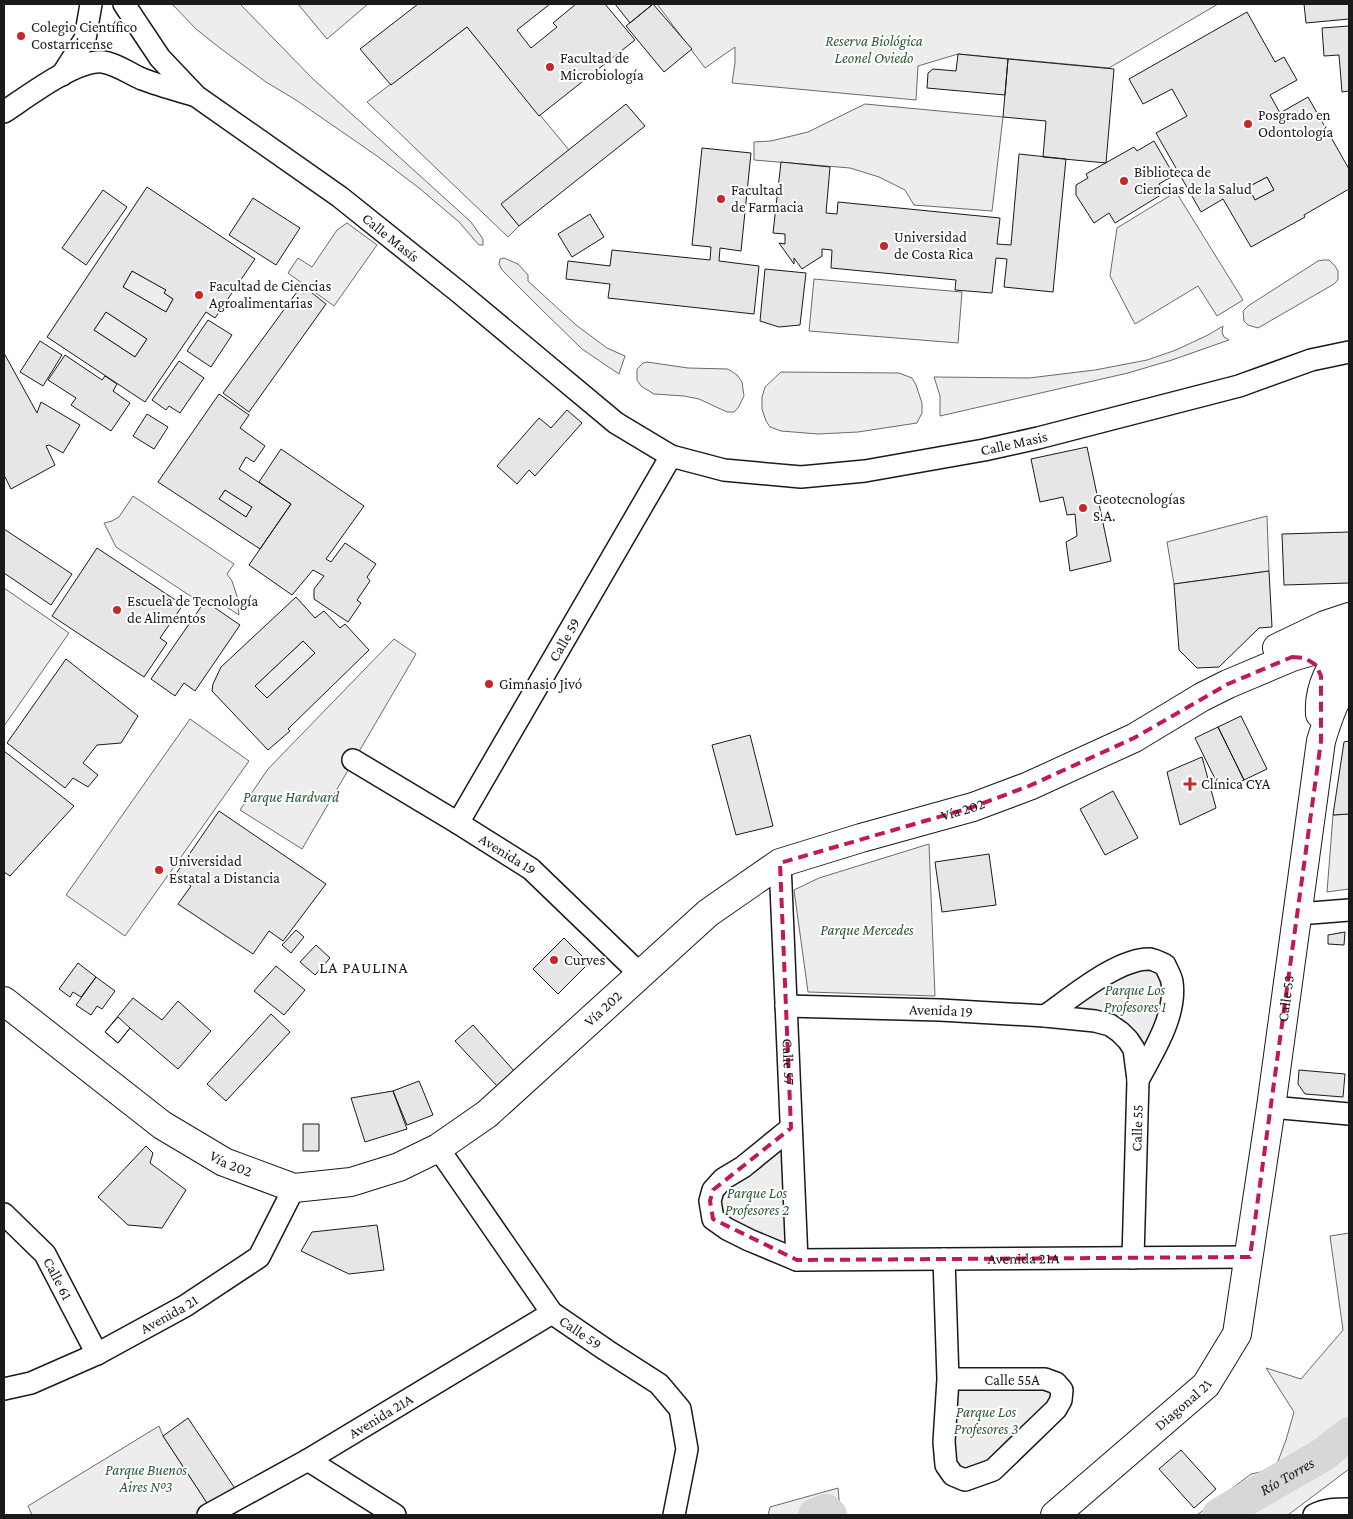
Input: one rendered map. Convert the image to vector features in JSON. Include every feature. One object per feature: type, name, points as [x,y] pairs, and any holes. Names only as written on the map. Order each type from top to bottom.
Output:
[{"type":"main road","name":"Vía 202","points":[[1228,684],[1260,656],[1325,625],[1349,617]]},
{"type":"main road","name":"Vía 202","points":[[4,1001],[162,1125],[224,1162],[294,1188],[351,1182],[398,1168],[438,1148],[487,1114],[708,913],[780,862],[973,807],[1029,786],[1134,738],[1202,697],[1228,684],[1292,657],[1349,641]]},
{"type":"main road","name":"Calle 53","points":[[1321,741],[1319,710],[1327,674],[1349,641]]},
{"type":"main road","points":[[1292,657],[1305,658],[1316,665],[1321,676],[1322,692]]},
{"type":"main road","name":"Calle 53","points":[[1250,1257],[1321,741],[1330,710],[1349,678]]},
{"type":"main road","name":"Diagonal 21","points":[[1055,1515],[1206,1385],[1237,1334],[1250,1257]]},
{"type":"street","points":[[62,75],[85,39],[91,4]]},
{"type":"street","name":"Calle Masís","points":[[124,4],[160,58],[196,96],[340,197],[616,422],[672,456]]},
{"type":"street","points":[[4,112],[62,75],[88,62],[116,65],[141,79],[196,96]]},
{"type":"street","name":"Calle Masis","points":[[672,456],[724,470],[801,477],[866,471],[984,450],[1046,436],[1238,386],[1311,360],[1349,352]]},
{"type":"street","name":"Calle 59","points":[[458,823],[672,456]]},
{"type":"street","name":"Avenida 19","points":[[353,760],[531,869],[641,975]]},
{"type":"street","name":"Calle 57","points":[[780,862],[797,1260]]},
{"type":"street","points":[[1298,914],[1349,910]]},
{"type":"street","points":[[1045,1016],[1109,972],[1129,963],[1151,959],[1165,964],[1172,981],[1170,1006],[1161,1038],[1138,1080]]},
{"type":"street","name":"Avenida 19","points":[[786,1006],[940,1010],[1095,1021]]},
{"type":"street","name":"Calle 55","points":[[1095,1021],[1110,1025],[1128,1040],[1134,1049],[1138,1080],[1133,1258]]},
{"type":"street","points":[[1271,1107],[1349,1114]]},
{"type":"street","points":[[791,1128],[724,1179],[713,1190],[710,1201],[713,1219],[727,1229],[797,1260]]},
{"type":"street","name":"Calle 59","points":[[438,1148],[552,1313],[659,1384],[680,1409],[687,1449],[674,1515]]},
{"type":"street","name":"Avenida 21","points":[[4,1389],[31,1383],[97,1354],[185,1306],[259,1257],[294,1188]]},
{"type":"street","name":"Calle 61","points":[[4,1214],[45,1254],[97,1354]]},
{"type":"street","name":"Avenida 21A","points":[[797,1260],[1250,1257]]},
{"type":"street","name":"Calle 55A","points":[[944,1259],[948,1380],[944,1442],[946,1465],[953,1475],[964,1480],[993,1470],[1056,1409],[1061,1400],[1062,1390],[1056,1383],[1044,1379],[948,1380]]},
{"type":"street","name":"Avenida 21A","points":[[208,1515],[308,1460],[552,1313]]},
{"type":"street","points":[[308,1460],[394,1515]]},
{"type":"street","points":[[1314,1515],[1322,1511],[1349,1508]]},
{"type":"highlighted area","points":[[1292,657],[1305,658],[1316,665],[1321,676],[1321,741],[1250,1257],[797,1260],[713,1219],[710,1201],[713,1190],[791,1128],[780,863],[973,807],[1029,786],[1134,738],[1228,684]]},
{"type":"shaded area","points":[[172,4],[240,4],[312,78],[471,222],[483,239],[483,245],[479,245],[459,222],[419,188],[377,156],[296,100],[266,82],[220,48],[196,29]]},
{"type":"shaded area","points":[[298,4],[368,4],[327,39]]},
{"type":"shaded area","name":"Reserva Biológica Leonel Oviedo","points":[[657,4],[1218,4],[1109,68],[958,54],[918,66],[916,100],[732,83],[735,47],[705,68]]},
{"type":"shaded area","points":[[467,27],[569,150],[502,205],[519,226],[508,237],[367,102]]},
{"type":"shaded area","points":[[865,104],[1003,117],[992,211],[914,205],[905,190],[879,177],[850,168],[754,160],[754,142],[771,141],[808,132]]},
{"type":"shaded area","points":[[1267,177],[1274,190],[1255,200],[1248,187]]},
{"type":"shaded area","points":[[1176,192],[1243,300],[1217,316],[1198,286],[1135,324],[1110,276],[1117,228]]},
{"type":"shaded area","points":[[347,223],[377,245],[334,306],[288,273],[298,258],[312,267],[337,230]]},
{"type":"shaded area","points":[[504,258],[518,264],[528,275],[528,281],[576,325],[607,348],[625,356],[619,374],[582,349],[502,270],[499,264],[500,259]]},
{"type":"shaded area","points":[[1329,260],[1338,271],[1338,280],[1334,284],[1258,328],[1248,325],[1244,321],[1243,311],[1248,306],[1318,261]]},
{"type":"shaded area","points":[[132,271],[166,290],[164,293],[173,299],[166,312],[123,287]]},
{"type":"shaded area","points":[[814,279],[962,292],[958,343],[809,331]]},
{"type":"shaded area","points":[[106,312],[147,339],[135,357],[94,330]]},
{"type":"shaded area","points":[[1223,326],[1222,332],[1224,337],[1229,340],[1172,360],[1128,373],[940,416],[940,396],[934,377],[1029,378],[1095,370],[1147,360],[1176,350]]},
{"type":"shaded area","points":[[647,362],[688,368],[728,369],[737,375],[742,382],[744,396],[734,412],[727,412],[699,399],[654,394],[641,386],[637,380],[637,369]]},
{"type":"shaded area","points":[[781,372],[899,373],[912,378],[922,403],[922,413],[917,423],[858,432],[818,434],[781,431],[770,427],[766,421],[762,409],[762,397],[765,387]]},
{"type":"shaded area","points":[[225,490],[252,507],[246,517],[219,499]]},
{"type":"shaded area","points":[[133,496],[234,564],[227,574],[232,581],[237,596],[239,615],[214,599],[195,599],[116,547],[104,523],[119,517]]},
{"type":"shaded area","points":[[1267,516],[1269,571],[1174,584],[1167,542]]},
{"type":"shaded area","points":[[4,588],[69,633],[4,726]]},
{"type":"shaded area","name":"Parque Hardvard","points":[[394,639],[416,654],[302,849],[240,810],[268,769]]},
{"type":"shaded area","points":[[303,641],[315,653],[267,698],[255,686]]},
{"type":"shaded area","points":[[190,719],[249,761],[125,936],[66,895]]},
{"type":"shaded area","points":[[1349,814],[1349,889],[1327,892],[1333,815]]},
{"type":"shaded area","name":"Parque Mercedes","points":[[929,844],[935,996],[808,992],[794,890],[819,878]]},
{"type":"shaded area","name":"Parque Los Profesores 1","points":[[1151,959],[1172,981],[1138,1080],[1128,1040],[1045,1016]]},
{"type":"shaded area","name":"Parque Los Profesores 2","points":[[791,1128],[797,1260],[727,1229],[713,1190]]},
{"type":"shaded area","points":[[1349,1233],[1349,1469],[1288,1515],[1197,1515],[1251,1474],[1275,1469],[1294,1412],[1266,1368],[1301,1379],[1343,1330],[1330,1236]]},
{"type":"shaded area","name":"Parque Los Profesores 3","points":[[948,1379],[1045,1379],[1061,1400],[965,1480],[944,1442]]},
{"type":"shaded area","name":"Parque Buenos Aires Nº3","points":[[159,1426],[163,1436],[211,1509],[201,1515],[32,1515],[28,1506]]},
{"type":"shaded area","points":[[838,1488],[840,1509],[847,1515],[768,1515],[770,1507]]},
{"type":"building","name":"Facultad de Microbiología","points":[[418,4],[550,4],[517,30],[531,48],[557,27],[553,23],[576,4],[605,4],[635,40],[539,116],[467,27],[391,85],[360,49]]},
{"type":"building","points":[[615,4],[653,4],[630,23]]},
{"type":"building","points":[[653,4],[692,49],[664,72],[626,26]]},
{"type":"building","points":[[1304,4],[1349,4],[1349,19],[1306,23]]},
{"type":"building","name":"Posgrado en Odontología","points":[[1247,12],[1275,62],[1284,57],[1297,80],[1270,95],[1280,113],[1308,97],[1349,169],[1349,189],[1304,215],[1305,217],[1251,247],[1223,199],[1201,212],[1156,133],[1187,116],[1172,89],[1143,104],[1129,79]],"holes":[[[1267,177],[1274,190],[1255,200],[1248,187]]]},
{"type":"building","points":[[1349,26],[1349,91],[1342,92],[1339,55],[1324,56],[1322,28]]},
{"type":"building","points":[[958,54],[1008,59],[1005,95],[927,88],[928,73],[933,69],[956,71]]},
{"type":"building","points":[[1008,59],[1114,69],[1106,163],[1043,157],[1046,121],[1003,117]]},
{"type":"building","points":[[626,104],[645,126],[519,226],[501,204]]},
{"type":"building","name":"Biblioteca de Ciencias de la Salud","points":[[1154,141],[1172,172],[1171,177],[1159,184],[1164,193],[1115,223],[1109,213],[1094,223],[1076,195],[1076,185],[1088,178],[1086,174],[1134,147],[1137,151]]},
{"type":"building","name":"Facultad de Farmacia","points":[[702,148],[751,153],[741,251],[720,248],[719,261],[759,266],[754,314],[608,298],[610,284],[566,279],[568,261],[610,266],[612,250],[710,260],[711,247],[692,245]]},
{"type":"building","points":[[1019,154],[1066,159],[1053,292],[1004,287],[1007,259],[996,258],[992,293],[955,290],[956,280],[831,268],[832,250],[822,249],[822,256],[802,269],[794,258],[794,264],[779,243],[785,244],[785,234],[773,233],[781,162],[830,167],[826,213],[837,214],[838,202],[1000,218],[997,244],[1011,245]]},
{"type":"building","name":"Facultad de Ciencias Agroalimentarias","points":[[147,187],[255,259],[215,318],[206,312],[145,402],[47,337]],"holes":[[[132,271],[166,290],[164,293],[173,299],[166,312],[123,287]],[[106,312],[147,339],[135,357],[94,330]]]},
{"type":"building","points":[[103,190],[127,207],[86,265],[62,248]]},
{"type":"building","points":[[253,198],[300,228],[276,265],[229,235]]},
{"type":"building","points":[[590,214],[604,237],[572,257],[558,234]]},
{"type":"building","points":[[765,269],[806,273],[800,325],[779,327],[760,321]]},
{"type":"building","points":[[302,285],[326,304],[249,412],[223,393]]},
{"type":"building","name":"Facultad de Ciencias Agroalimentarias","points":[[208,320],[232,335],[211,367],[187,351]]},
{"type":"building","points":[[40,341],[62,355],[43,386],[20,372]]},
{"type":"building","points":[[4,353],[37,413],[41,402],[80,425],[63,453],[49,445],[46,446],[55,465],[11,489],[4,475]]},
{"type":"building","points":[[65,355],[102,380],[105,376],[117,384],[113,391],[130,403],[111,431],[71,405],[76,398],[48,380]]},
{"type":"building","points":[[179,361],[204,378],[180,413],[169,406],[166,410],[152,400]]},
{"type":"building","points":[[219,394],[249,415],[240,428],[265,446],[254,462],[246,457],[239,469],[291,504],[260,549],[158,482]],"holes":[[[225,490],[252,507],[246,517],[219,499]]]},
{"type":"building","points":[[567,410],[582,423],[535,476],[529,470],[517,484],[497,466],[539,418],[551,428]]},
{"type":"building","points":[[147,414],[168,427],[154,449],[133,436]]},
{"type":"building","name":"Geotecnologías S.A.","points":[[1087,447],[1111,561],[1070,571],[1066,542],[1077,536],[1075,514],[1067,515],[1063,497],[1040,502],[1031,459]]},
{"type":"building","points":[[281,449],[364,506],[326,559],[331,562],[345,543],[376,564],[367,577],[370,581],[357,600],[361,603],[348,622],[314,599],[314,589],[324,576],[313,570],[292,595],[249,565],[291,504],[259,482]]},
{"type":"building","points":[[4,529],[72,574],[51,605],[4,573]]},
{"type":"building","points":[[1349,532],[1349,583],[1284,585],[1282,534]]},
{"type":"building","name":"Escuela de Tecnología de Alimentos","points":[[97,548],[183,605],[160,638],[167,643],[144,677],[52,616]]},
{"type":"building","points":[[1269,571],[1272,627],[1259,628],[1219,667],[1197,668],[1179,650],[1174,584]]},
{"type":"building","points":[[296,597],[315,618],[324,611],[340,628],[345,624],[369,650],[288,729],[290,731],[268,750],[212,691],[213,684],[221,667]],"holes":[[[303,641],[315,653],[267,698],[255,686]]]},
{"type":"building","points":[[205,601],[240,625],[195,691],[184,683],[175,696],[151,679]]},
{"type":"building","points":[[66,659],[138,716],[121,743],[97,745],[83,763],[98,775],[88,787],[73,778],[65,788],[7,743]]},
{"type":"building","points":[[1241,716],[1267,769],[1244,780],[1218,727]]},
{"type":"building","points":[[1218,727],[1244,780],[1221,791],[1195,738]]},
{"type":"building","points":[[750,735],[773,826],[736,835],[712,745]]},
{"type":"building","points":[[1349,741],[1349,814],[1333,815],[1344,742]]},
{"type":"building","points":[[4,751],[74,806],[10,876],[4,872]]},
{"type":"building","name":"Clínica CYA","points":[[1202,757],[1216,808],[1180,825],[1167,772]]},
{"type":"building","points":[[1113,791],[1138,838],[1105,855],[1080,809]]},
{"type":"building","points":[[219,811],[326,884],[283,941],[269,931],[253,954],[178,904],[191,886],[175,875]]},
{"type":"building","points":[[989,854],[996,905],[942,912],[935,862]]},
{"type":"building","points":[[296,930],[304,937],[291,953],[282,945]]},
{"type":"building","points":[[1345,932],[1344,945],[1328,944],[1328,935]]},
{"type":"building","points":[[564,938],[589,963],[558,994],[533,969]]},
{"type":"building","points":[[316,945],[330,958],[315,975],[300,962]]},
{"type":"building","points":[[78,963],[96,977],[81,997],[73,992],[70,997],[59,989]]},
{"type":"building","points":[[276,966],[305,990],[284,1015],[254,991]]},
{"type":"building","points":[[96,977],[115,991],[102,1009],[97,1006],[91,1015],[76,1005]]},
{"type":"building","points":[[133,998],[162,1020],[178,1001],[211,1031],[178,1069],[130,1028],[118,1043],[105,1032]]},
{"type":"building","points":[[271,1014],[290,1032],[226,1101],[207,1084]]},
{"type":"building","points":[[118,1017],[130,1028],[118,1043],[105,1032]]},
{"type":"building","points":[[473,1025],[515,1072],[498,1087],[455,1041]]},
{"type":"building","points":[[1299,1070],[1345,1074],[1343,1097],[1305,1094],[1298,1084]]},
{"type":"building","points":[[419,1081],[433,1115],[407,1125],[393,1091]]},
{"type":"building","points":[[393,1091],[407,1129],[365,1142],[351,1098]]},
{"type":"building","points":[[303,1124],[319,1124],[319,1151],[303,1151]]},
{"type":"building","points":[[146,1146],[153,1153],[150,1163],[186,1190],[162,1228],[128,1225],[98,1197]]},
{"type":"building","points":[[377,1225],[384,1270],[349,1274],[301,1251],[312,1232]]},
{"type":"building","points":[[188,1418],[238,1493],[211,1509],[163,1436]]},
{"type":"building","points":[[1181,1450],[1216,1489],[1194,1508],[1159,1469]]},
{"type":"waterway","name":"Río Torres","points":[[1219,1515],[1324,1454],[1349,1434]]},
{"type":"waterway","name":"Río Torres","points":[[815,1515],[826,1511],[830,1515]]},
{"type":"place","name":"Colegio Científico Costarricense","points":[[21,36]]},
{"type":"place","name":"Facultad de Microbiología","points":[[550,67]]},
{"type":"place","name":"Posgrado en Odontología","points":[[1248,124]]},
{"type":"place","name":"Biblioteca de Ciencias de la Salud","points":[[1124,181]]},
{"type":"place","name":"Facultad de Farmacia","points":[[721,199]]},
{"type":"place","name":"Universidad de Costa Rica","points":[[884,246]]},
{"type":"place","name":"Facultad de Ciencias Agroalimentarias","points":[[199,295]]},
{"type":"place","name":"Geotecnologías S.A.","points":[[1083,508]]},
{"type":"place","name":"Escuela de Tecnología de Alimentos","points":[[117,610]]},
{"type":"place","name":"Gimnasio Jivó","points":[[489,684]]},
{"type":"place","name":"Clínica CYA","points":[[1190,784]]},
{"type":"place","name":"Universidad Estatal a Distancia","points":[[159,870]]},
{"type":"place","name":"Curves","points":[[554,960]]},
{"type":"district","name":"LA PAULINA","points":[[364,967]]}]
